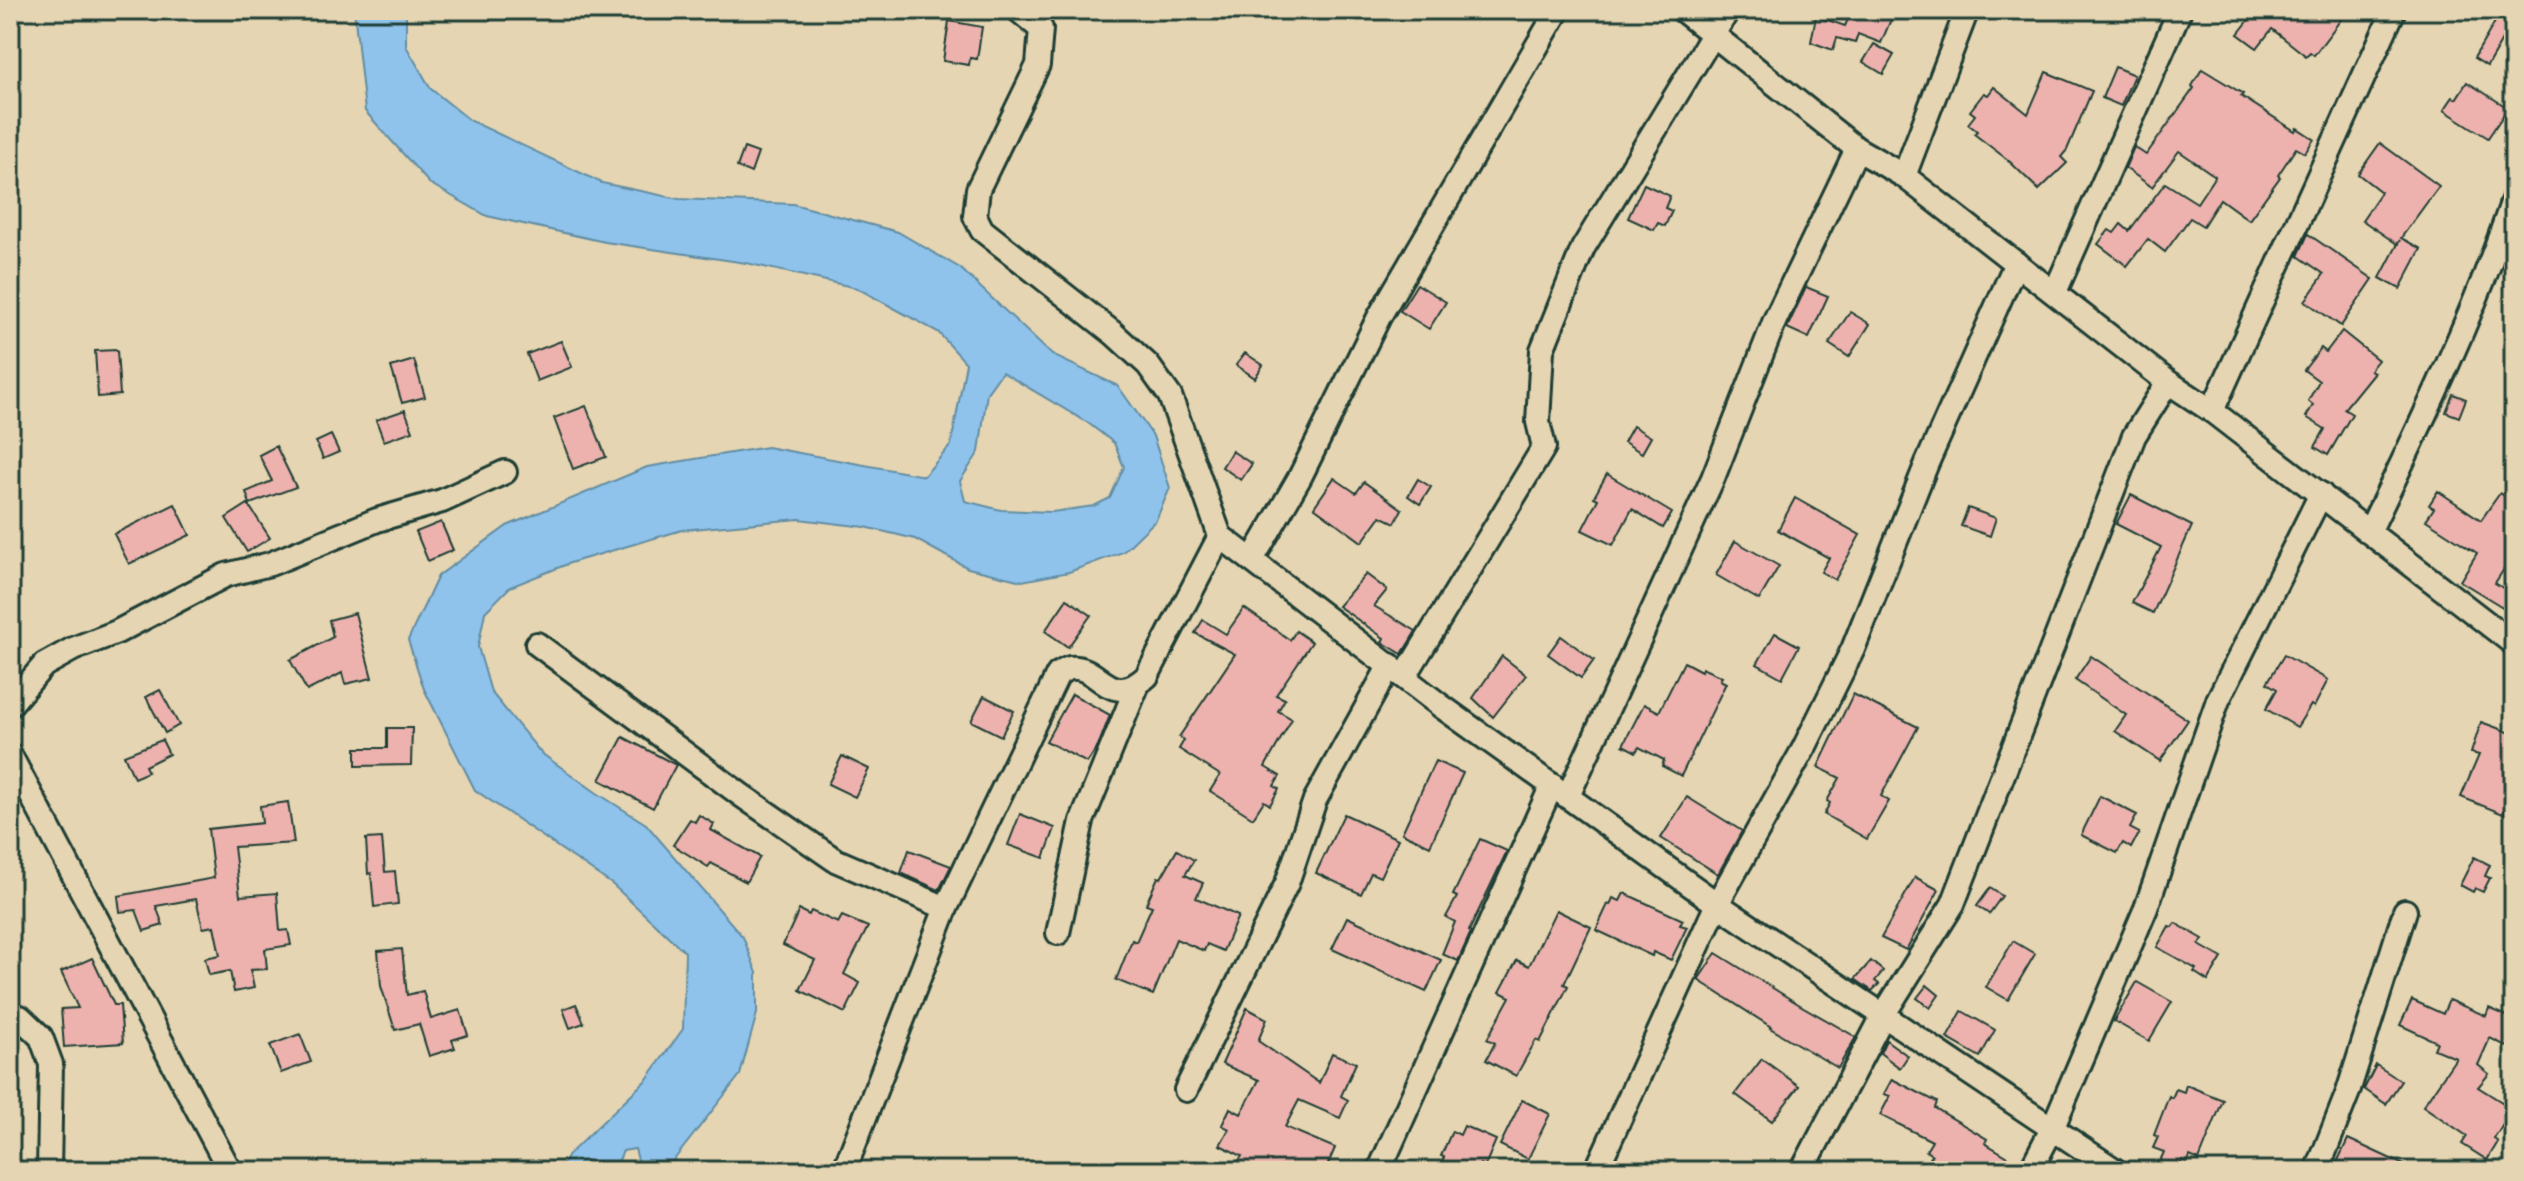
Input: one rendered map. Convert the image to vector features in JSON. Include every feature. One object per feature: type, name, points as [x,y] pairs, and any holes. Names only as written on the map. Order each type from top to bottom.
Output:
[{"type":"street","points":[[1018,10],[1041,29],[1038,65],[978,189],[975,216],[982,230],[1113,333],[1148,365],[1170,396],[1220,536],[1560,791],[1717,904],[2116,1171]]},
{"type":"street","points":[[1252,560],[1300,477],[1379,317],[1558,10]]},
{"type":"street","points":[[1682,10],[1857,149],[1904,176],[2168,382],[2212,411],[2514,644]]},
{"type":"street","points":[[1186,1090],[1287,883],[1315,800],[1544,447],[1538,422],[1542,350],[1583,248],[1728,10]]},
{"type":"street","points":[[1904,176],[1967,10]]},
{"type":"street","points":[[2055,292],[2180,10]]},
{"type":"street","points":[[2212,411],[2394,10]]},
{"type":"street","points":[[1379,1171],[1713,478],[1775,320],[1857,149]]},
{"type":"street","points":[[2369,532],[2453,351],[2494,256],[2514,197]]},
{"type":"street","points":[[1596,1171],[1717,904],[1804,748],[1853,649],[1927,463],[2016,263]]},
{"type":"street","points":[[1802,1171],[1884,1014],[1953,904],[2134,436],[2168,382]]},
{"type":"street","points":[[10,705],[44,665],[73,649],[117,632],[226,575],[270,564],[377,520],[442,501],[505,472]]},
{"type":"street","points":[[2030,1171],[2053,1127],[2146,908],[2218,700],[2321,494]]},
{"type":"street","points":[[1058,933],[1082,821],[1137,686],[1147,676],[1220,536]]},
{"type":"street","points":[[537,644],[741,795],[835,860],[946,908]]},
{"type":"street","points":[[844,1171],[946,908],[1058,674],[1070,668],[1084,671],[1106,685],[1122,690],[1137,686]]},
{"type":"street","points":[[10,755],[230,1171]]},
{"type":"street","points":[[2317,1171],[2348,1092],[2405,911]]},
{"type":"street","points":[[10,1018],[20,1017],[41,1037],[51,1064],[49,1171]]},
{"type":"water","points":[[354,10],[406,10],[406,46],[431,89],[471,121],[602,183],[679,199],[793,204],[898,232],[960,268],[1052,355],[1118,386],[1153,436],[1170,488],[1156,520],[1123,552],[1069,572],[1022,581],[968,568],[915,539],[865,527],[799,519],[682,530],[570,563],[510,587],[485,612],[478,647],[491,692],[541,753],[646,824],[743,937],[757,973],[757,1013],[740,1075],[673,1161],[674,1171],[641,1171],[635,1149],[623,1151],[614,1171],[559,1171],[568,1155],[647,1079],[683,1029],[685,952],[613,885],[475,790],[424,689],[408,640],[438,576],[507,526],[647,467],[767,447],[924,476],[951,445],[966,363],[938,332],[857,288],[746,263],[605,242],[487,216],[429,183],[365,111]],"holes":[[[1002,372],[1088,423],[1114,443],[1124,467],[1110,498],[1094,506],[1052,512],[1001,510],[965,501],[960,481],[979,452],[987,393]]]},
{"type":"building","points":[[1852,10],[1895,10],[1881,43],[1858,34],[1855,43],[1837,38],[1833,50],[1811,42],[1816,16],[1845,26]]},
{"type":"building","points":[[2257,10],[2348,10],[2314,55],[2310,52],[2306,56],[2272,29],[2257,48],[2238,34]]},
{"type":"building","points":[[2499,10],[2514,14],[2514,31],[2509,28],[2487,66],[2474,58]]},
{"type":"building","points":[[949,21],[982,27],[977,59],[970,58],[969,65],[943,61]]},
{"type":"building","points":[[1874,44],[1894,55],[1883,74],[1863,62]]},
{"type":"building","points":[[2115,67],[2134,75],[2121,106],[2102,98]]},
{"type":"building","points":[[2202,69],[2295,131],[2297,128],[2314,139],[2305,153],[2296,148],[2278,175],[2280,177],[2249,220],[2220,199],[2203,226],[2190,218],[2165,252],[2148,239],[2127,266],[2098,244],[2109,230],[2114,233],[2121,224],[2129,231],[2165,183],[2197,203],[2215,176],[2179,151],[2152,187],[2125,168],[2134,147],[2146,155],[2194,88],[2192,86]]},
{"type":"building","points":[[2046,72],[2092,91],[2067,150],[2061,157],[2067,163],[2039,190],[2008,160],[1974,134],[1977,131],[1968,124],[1975,115],[1970,111],[1984,93],[1988,95],[1994,87],[2028,114]]},
{"type":"building","points":[[2467,82],[2508,108],[2488,138],[2444,110]]},
{"type":"building","points":[[2380,143],[2439,186],[2401,238],[2421,249],[2400,289],[2380,278],[2400,240],[2397,244],[2362,220],[2381,192],[2358,174]]},
{"type":"building","points":[[744,148],[758,153],[751,173],[737,167]]},
{"type":"building","points":[[1644,184],[1670,196],[1665,208],[1672,211],[1665,226],[1658,223],[1654,230],[1628,218]]},
{"type":"building","points":[[2308,234],[2373,279],[2341,326],[2305,301],[2324,274],[2298,256]]},
{"type":"building","points":[[1417,284],[1446,302],[1429,329],[1400,311]]},
{"type":"building","points":[[1806,287],[1828,296],[1809,338],[1787,328]]},
{"type":"building","points":[[1850,312],[1870,324],[1849,357],[1829,344]]},
{"type":"building","points":[[2342,331],[2378,360],[2370,370],[2374,372],[2344,409],[2352,414],[2328,455],[2315,447],[2325,429],[2306,417],[2313,405],[2308,401],[2319,381],[2304,370],[2321,348],[2326,352]]},
{"type":"building","points":[[561,341],[572,367],[537,381],[527,354]]},
{"type":"building","points":[[117,350],[120,395],[98,397],[95,351]]},
{"type":"building","points":[[1245,353],[1263,365],[1255,378],[1236,365]]},
{"type":"building","points":[[414,360],[425,397],[402,403],[391,367]]},
{"type":"building","points":[[2453,394],[2466,399],[2459,417],[2446,412]]},
{"type":"building","points":[[586,406],[606,457],[573,469],[554,418]]},
{"type":"building","points":[[405,410],[413,431],[384,441],[376,420]]},
{"type":"building","points":[[1633,426],[1651,437],[1642,453],[1624,442]]},
{"type":"building","points":[[331,435],[339,452],[323,459],[316,442]]},
{"type":"building","points":[[276,446],[296,487],[250,504],[246,492],[272,481],[259,455]]},
{"type":"building","points":[[1232,451],[1252,464],[1241,480],[1222,467]]},
{"type":"building","points":[[1607,474],[1672,513],[1663,528],[1632,509],[1613,545],[1582,530],[1598,499],[1594,497]]},
{"type":"building","points":[[1334,478],[1356,493],[1364,482],[1402,509],[1395,523],[1381,516],[1362,542],[1314,507]]},
{"type":"building","points":[[1418,479],[1431,487],[1420,504],[1408,496]]},
{"type":"building","points":[[2438,491],[2481,520],[2500,493],[2514,502],[2514,521],[2504,536],[2514,542],[2514,554],[2495,583],[2514,595],[2514,614],[2460,581],[2477,553],[2426,520],[2434,508],[2429,505]]},
{"type":"building","points":[[2131,495],[2192,526],[2153,613],[2132,603],[2161,547],[2116,524]]},
{"type":"building","points":[[1795,498],[1860,535],[1835,580],[1821,572],[1829,558],[1778,530]]},
{"type":"building","points":[[175,504],[190,535],[129,564],[114,534]]},
{"type":"building","points":[[248,504],[270,538],[247,552],[226,518]]},
{"type":"building","points":[[1968,508],[1996,518],[1990,536],[1961,526]]},
{"type":"building","points":[[441,522],[453,550],[428,561],[416,532]]},
{"type":"building","points":[[1735,541],[1779,566],[1759,600],[1716,575]]},
{"type":"building","points":[[1366,574],[1387,590],[1374,606],[1416,631],[1402,654],[1338,606]]},
{"type":"building","points":[[1067,599],[1091,615],[1068,647],[1045,631]]},
{"type":"building","points":[[1244,608],[1290,640],[1296,631],[1312,642],[1276,695],[1285,699],[1278,711],[1292,719],[1265,767],[1280,776],[1274,786],[1279,789],[1270,805],[1264,801],[1253,818],[1210,791],[1220,775],[1179,749],[1184,740],[1179,737],[1235,654],[1195,633],[1203,620],[1226,634]]},
{"type":"building","points":[[355,613],[372,678],[345,684],[342,673],[307,691],[290,660],[333,637],[329,620]]},
{"type":"building","points":[[1775,633],[1799,646],[1782,678],[1757,664]]},
{"type":"building","points":[[1561,636],[1594,660],[1581,678],[1548,654]]},
{"type":"building","points":[[2284,655],[2328,680],[2314,707],[2311,705],[2297,727],[2266,709],[2277,689],[2267,683]]},
{"type":"building","points":[[1502,656],[1526,675],[1493,717],[1473,698]]},
{"type":"building","points":[[2091,656],[2188,720],[2160,761],[2115,731],[2126,715],[2075,680]]},
{"type":"building","points":[[1684,662],[1722,677],[1720,680],[1726,683],[1681,776],[1662,766],[1664,760],[1639,747],[1636,752],[1623,745],[1644,704],[1659,712]]},
{"type":"building","points":[[160,690],[179,725],[165,733],[146,697]]},
{"type":"building","points":[[1072,694],[1110,715],[1098,746],[1087,763],[1046,741]]},
{"type":"building","points":[[1853,694],[1918,727],[1881,796],[1889,801],[1867,839],[1824,814],[1830,803],[1827,801],[1840,778],[1818,767]]},
{"type":"building","points":[[984,696],[1014,711],[1001,736],[971,721]]},
{"type":"building","points":[[2481,722],[2514,734],[2514,789],[2503,814],[2461,797],[2479,755],[2471,753]]},
{"type":"building","points":[[387,728],[412,728],[411,765],[356,766],[356,748],[387,748]]},
{"type":"building","points":[[623,737],[676,765],[653,808],[600,780]]},
{"type":"building","points":[[162,740],[169,754],[145,766],[148,772],[134,778],[124,755]]},
{"type":"building","points":[[842,756],[869,769],[855,797],[828,784]]},
{"type":"building","points":[[1435,761],[1463,773],[1430,846],[1402,833]]},
{"type":"building","points":[[2100,796],[2137,815],[2130,828],[2139,833],[2131,848],[2123,843],[2117,853],[2081,835]]},
{"type":"building","points":[[1687,797],[1742,831],[1718,874],[1661,838]]},
{"type":"building","points":[[288,802],[294,843],[234,847],[240,896],[277,893],[280,931],[288,930],[291,945],[265,949],[267,969],[250,970],[254,988],[234,992],[230,971],[209,975],[205,958],[220,955],[214,926],[203,928],[196,899],[156,906],[163,925],[144,931],[136,910],[120,912],[118,896],[214,878],[208,829],[262,823],[260,806]]},
{"type":"building","points":[[1020,814],[1055,828],[1044,858],[1008,845]]},
{"type":"building","points":[[1344,814],[1398,839],[1380,877],[1371,873],[1361,894],[1316,873]]},
{"type":"building","points":[[699,815],[714,824],[711,830],[760,857],[746,882],[711,863],[708,867],[673,845],[690,819],[695,822]]},
{"type":"building","points":[[382,838],[385,872],[395,871],[398,904],[374,907],[366,839]]},
{"type":"building","points":[[1480,839],[1507,851],[1458,961],[1442,954],[1455,922],[1446,917]]},
{"type":"building","points":[[909,850],[951,866],[939,890],[901,873]]},
{"type":"building","points":[[1177,850],[1194,860],[1185,875],[1203,883],[1196,898],[1238,916],[1223,951],[1207,944],[1204,951],[1176,939],[1153,995],[1116,980],[1132,940],[1136,942],[1152,906],[1146,904],[1158,877],[1161,878]]},
{"type":"building","points":[[2474,857],[2490,865],[2485,876],[2490,878],[2483,892],[2475,888],[2473,892],[2460,885]]},
{"type":"building","points":[[1915,877],[1939,890],[1906,950],[1881,938]]},
{"type":"building","points":[[1990,888],[2002,896],[1989,914],[1977,906]]},
{"type":"building","points":[[1624,893],[1683,920],[1680,925],[1687,927],[1671,960],[1653,952],[1652,956],[1596,930],[1608,904],[1613,898],[1620,901]]},
{"type":"building","points":[[799,910],[809,915],[811,911],[838,923],[842,916],[868,927],[844,974],[860,983],[845,1013],[800,990],[815,960],[783,945]]},
{"type":"building","points":[[1556,910],[1591,927],[1564,984],[1568,986],[1540,1042],[1536,1040],[1516,1076],[1486,1060],[1495,1043],[1487,1039],[1510,997],[1500,992],[1517,960],[1529,966]]},
{"type":"building","points":[[1347,917],[1441,960],[1426,992],[1332,949]]},
{"type":"building","points":[[2175,923],[2203,939],[2199,945],[2222,958],[2208,981],[2194,972],[2196,969],[2157,947],[2169,926]]},
{"type":"building","points":[[2013,941],[2035,954],[2008,1000],[1986,987]]},
{"type":"building","points":[[402,949],[407,995],[423,991],[431,1019],[460,1010],[468,1035],[452,1040],[455,1048],[429,1056],[419,1024],[395,1030],[381,986],[378,951]]},
{"type":"building","points":[[1716,953],[1856,1037],[1838,1068],[1698,980]]},
{"type":"building","points":[[92,958],[114,1005],[120,1005],[123,1043],[64,1047],[61,1009],[78,1008],[61,972]]},
{"type":"building","points":[[1871,961],[1883,971],[1875,981],[1879,984],[1872,991],[1855,979]]},
{"type":"building","points":[[2137,982],[2172,1002],[2149,1041],[2114,1021]]},
{"type":"building","points":[[1927,985],[1939,995],[1930,1008],[1917,998]]},
{"type":"building","points":[[2412,1000],[2443,1014],[2449,1000],[2486,1016],[2489,1008],[2514,1019],[2514,1050],[2490,1038],[2478,1065],[2489,1074],[2478,1087],[2513,1109],[2494,1139],[2498,1142],[2487,1160],[2462,1144],[2467,1136],[2423,1106],[2456,1058],[2434,1049],[2437,1042],[2400,1025]]},
{"type":"building","points":[[576,1004],[584,1023],[570,1028],[563,1009]]},
{"type":"building","points":[[1247,1008],[1267,1019],[1258,1041],[1319,1083],[1332,1053],[1356,1063],[1341,1096],[1348,1100],[1340,1118],[1299,1100],[1285,1127],[1335,1148],[1325,1171],[1304,1166],[1302,1171],[1250,1171],[1237,1163],[1242,1156],[1220,1145],[1229,1129],[1222,1125],[1230,1108],[1241,1114],[1259,1080],[1222,1064]]},
{"type":"building","points":[[1962,1011],[1995,1030],[1980,1057],[1947,1038]]},
{"type":"building","points":[[300,1034],[311,1062],[281,1073],[270,1045]]},
{"type":"building","points":[[1886,1040],[1908,1056],[1900,1068],[1880,1053]]},
{"type":"building","points":[[1762,1059],[1799,1086],[1772,1121],[1735,1094]]},
{"type":"building","points":[[2376,1065],[2401,1081],[2386,1104],[2364,1089]]},
{"type":"building","points":[[1892,1079],[1937,1102],[1935,1108],[1987,1139],[1985,1143],[2010,1158],[2002,1171],[1923,1171],[1932,1155],[1926,1151],[1932,1141],[1880,1115],[1890,1096],[1884,1094]]},
{"type":"building","points":[[2186,1085],[2223,1100],[2199,1160],[2190,1156],[2188,1162],[2182,1160],[2178,1171],[2159,1163],[2164,1152],[2153,1148],[2158,1137],[2154,1135],[2169,1096],[2172,1098],[2176,1089],[2184,1092]]},
{"type":"building","points":[[1522,1100],[1550,1114],[1528,1159],[1500,1145]]},
{"type":"building","points":[[1464,1126],[1496,1140],[1485,1166],[1480,1164],[1477,1171],[1438,1171],[1452,1131],[1460,1135]]},
{"type":"building","points":[[2348,1139],[2417,1171],[2333,1171]]}]
